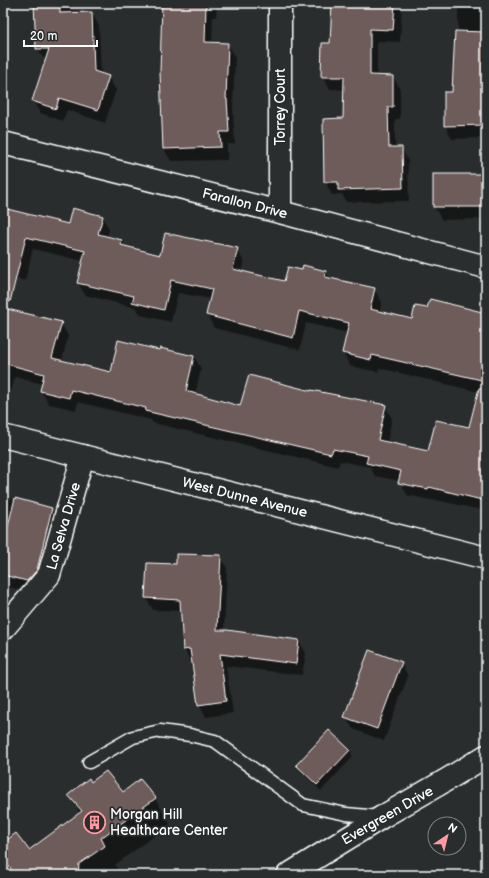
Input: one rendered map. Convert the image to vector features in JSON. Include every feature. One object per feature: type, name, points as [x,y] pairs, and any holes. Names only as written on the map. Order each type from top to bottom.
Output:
[{"type":"street","name":"Torrey Court","points":[[280,3],[280,212]]},
{"type":"street","name":"Farallon Drive","points":[[3,143],[280,212],[486,267]]},
{"type":"street","name":"West Dunne Avenue","points":[[3,436],[486,558]]},
{"type":"street","name":"La Selva Drive","points":[[3,629],[49,575],[83,456]]},
{"type":"street","name":"Evergreen Drive","points":[[288,875],[382,817],[448,780],[486,756]]},
{"type":"lane","points":[[89,762],[132,737],[160,731],[190,735],[216,741],[303,805],[346,814],[382,817]]},
{"type":"building","points":[[34,3],[60,3],[60,13],[92,12],[94,71],[109,76],[98,110],[59,98],[56,109],[32,101],[49,49],[36,49]]},
{"type":"building","points":[[162,3],[206,3],[205,42],[228,43],[226,99],[229,132],[220,132],[221,147],[163,149],[160,72]]},
{"type":"building","points":[[332,3],[395,3],[393,30],[370,29],[370,75],[393,76],[393,107],[388,107],[389,147],[402,147],[403,188],[338,190],[338,182],[324,182],[323,119],[343,118],[344,77],[321,77],[322,43],[330,43]]},
{"type":"building","points":[[455,31],[486,32],[486,125],[444,126],[444,92],[452,92]]},
{"type":"building","points":[[433,174],[486,174],[486,207],[433,207]]},
{"type":"building","points":[[3,208],[68,224],[72,208],[103,216],[98,234],[122,240],[121,245],[160,255],[165,233],[238,248],[233,269],[284,281],[288,267],[302,270],[303,265],[326,271],[325,277],[375,288],[370,309],[412,319],[415,306],[427,308],[430,299],[486,313],[486,381],[372,355],[371,360],[342,353],[349,323],[299,311],[293,338],[206,315],[212,289],[171,280],[164,310],[132,302],[134,296],[77,283],[85,251],[26,237],[10,302],[3,301]]},
{"type":"building","points":[[3,308],[62,322],[52,358],[111,372],[118,340],[159,350],[160,348],[194,356],[186,391],[240,406],[249,375],[311,391],[386,405],[378,440],[428,451],[436,420],[469,427],[479,388],[486,389],[486,501],[429,487],[428,489],[398,483],[401,471],[366,463],[368,456],[333,449],[331,454],[145,411],[146,408],[71,390],[69,398],[40,391],[44,374],[3,363]]},
{"type":"building","points":[[15,498],[52,508],[37,570],[27,581],[3,575],[3,546]]},
{"type":"building","points":[[176,554],[221,555],[217,630],[227,630],[299,640],[296,664],[220,654],[226,701],[198,705],[190,649],[183,650],[180,600],[145,598],[147,563],[176,564]]},
{"type":"building","points":[[369,650],[402,662],[377,729],[344,717]]},
{"type":"building","points":[[329,730],[350,750],[317,785],[296,765]]},
{"type":"building","name":"Morgan Hill Healthcare Center","points":[[106,771],[123,792],[140,779],[156,798],[101,838],[105,846],[79,864],[78,875],[15,875],[3,858],[3,843],[16,833],[29,850],[82,811],[68,795],[89,778],[91,782]]},
{"type":"place","name":"Morgan Hill Healthcare Center","points":[[94,822]]}]
